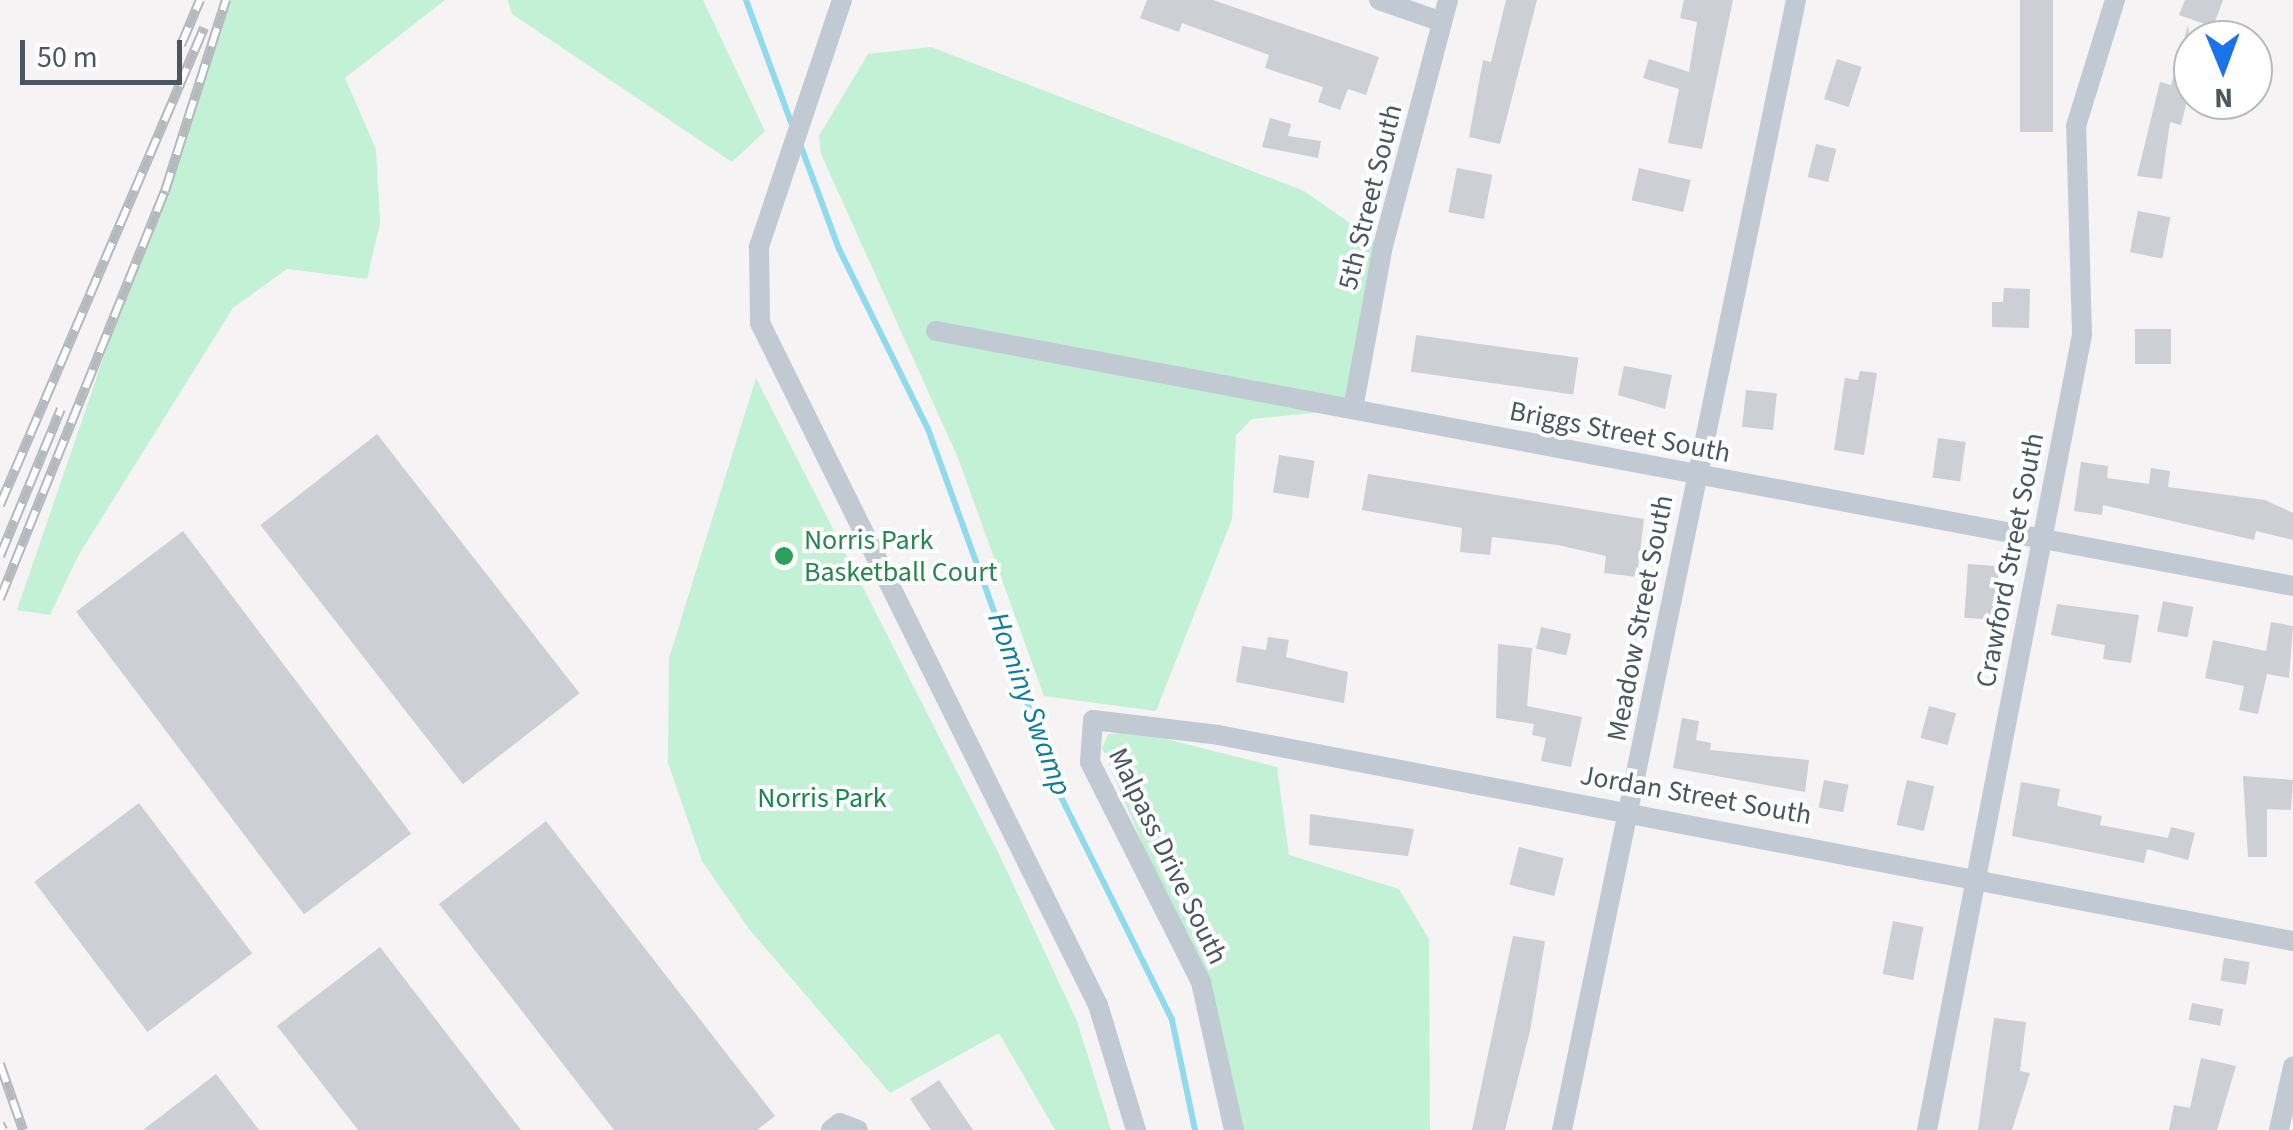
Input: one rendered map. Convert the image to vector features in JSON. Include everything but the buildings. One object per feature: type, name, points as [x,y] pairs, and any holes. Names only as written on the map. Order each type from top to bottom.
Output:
[{"type":"street","points":[[842,0],[772,197],[758,248],[763,333],[1098,1005],[1136,1130]]},
{"type":"street","points":[[1379,0],[1442,22]]},
{"type":"street","name":"5th Street South","points":[[1353,410],[1383,246],[1448,0]]},
{"type":"street","name":"Meadow Street South","points":[[1562,1130],[1796,0]]},
{"type":"street","name":"Crawford Street South","points":[[1926,1130],[2082,335],[2076,126],[2115,0]]},
{"type":"street","name":"Briggs Street South","points":[[936,331],[2293,586]]},
{"type":"street","name":"Jordan Street South","points":[[1086,722],[1110,718],[1218,735],[1977,875],[2293,941]]},
{"type":"street","name":"Malpass Drive South","points":[[1086,722],[1090,762],[1201,982],[1234,1130]]},
{"type":"street","points":[[2279,1130],[2293,1068]]},
{"type":"green space","points":[[226,0],[445,0],[345,78],[376,149],[380,223],[367,279],[287,269],[233,308],[78,556],[50,615],[17,610]]},
{"type":"green space","points":[[508,0],[703,0],[765,131],[732,162],[512,14]]},
{"type":"green space","points":[[931,47],[1304,191],[1383,246],[1353,409],[1252,419],[1236,435],[1232,519],[1156,711],[1044,696],[958,458],[821,154],[819,136],[868,54]]},
{"type":"green space","name":"Norris Park","points":[[756,378],[999,854],[1077,1021],[1111,1130],[1055,1130],[999,1033],[890,1093],[749,929],[702,861],[668,763],[669,658]]},
{"type":"green space","points":[[1138,732],[1277,767],[1289,855],[1399,889],[1429,939],[1430,1130],[1234,1130],[1196,971],[1102,748],[1108,734]]},
{"type":"waterway","name":"Hominy Swamp","points":[[746,0],[792,125]]},
{"type":"waterway","name":"Hominy Swamp","points":[[799,141],[839,249],[928,429],[1061,797],[1172,1020],[1195,1130]]},
{"type":"railway","points":[[181,45],[200,0]]},
{"type":"railway","points":[[0,599],[165,191],[226,0]]},
{"type":"railway","points":[[0,505],[204,28]]},
{"type":"railway","points":[[0,556],[61,409]]},
{"type":"railway","points":[[0,1064],[23,1130]]},
{"type":"railway","points":[[0,1124],[3,1130]]},
{"type":"place","name":"Norris Park Basketball Court","points":[[784,556]]}]
